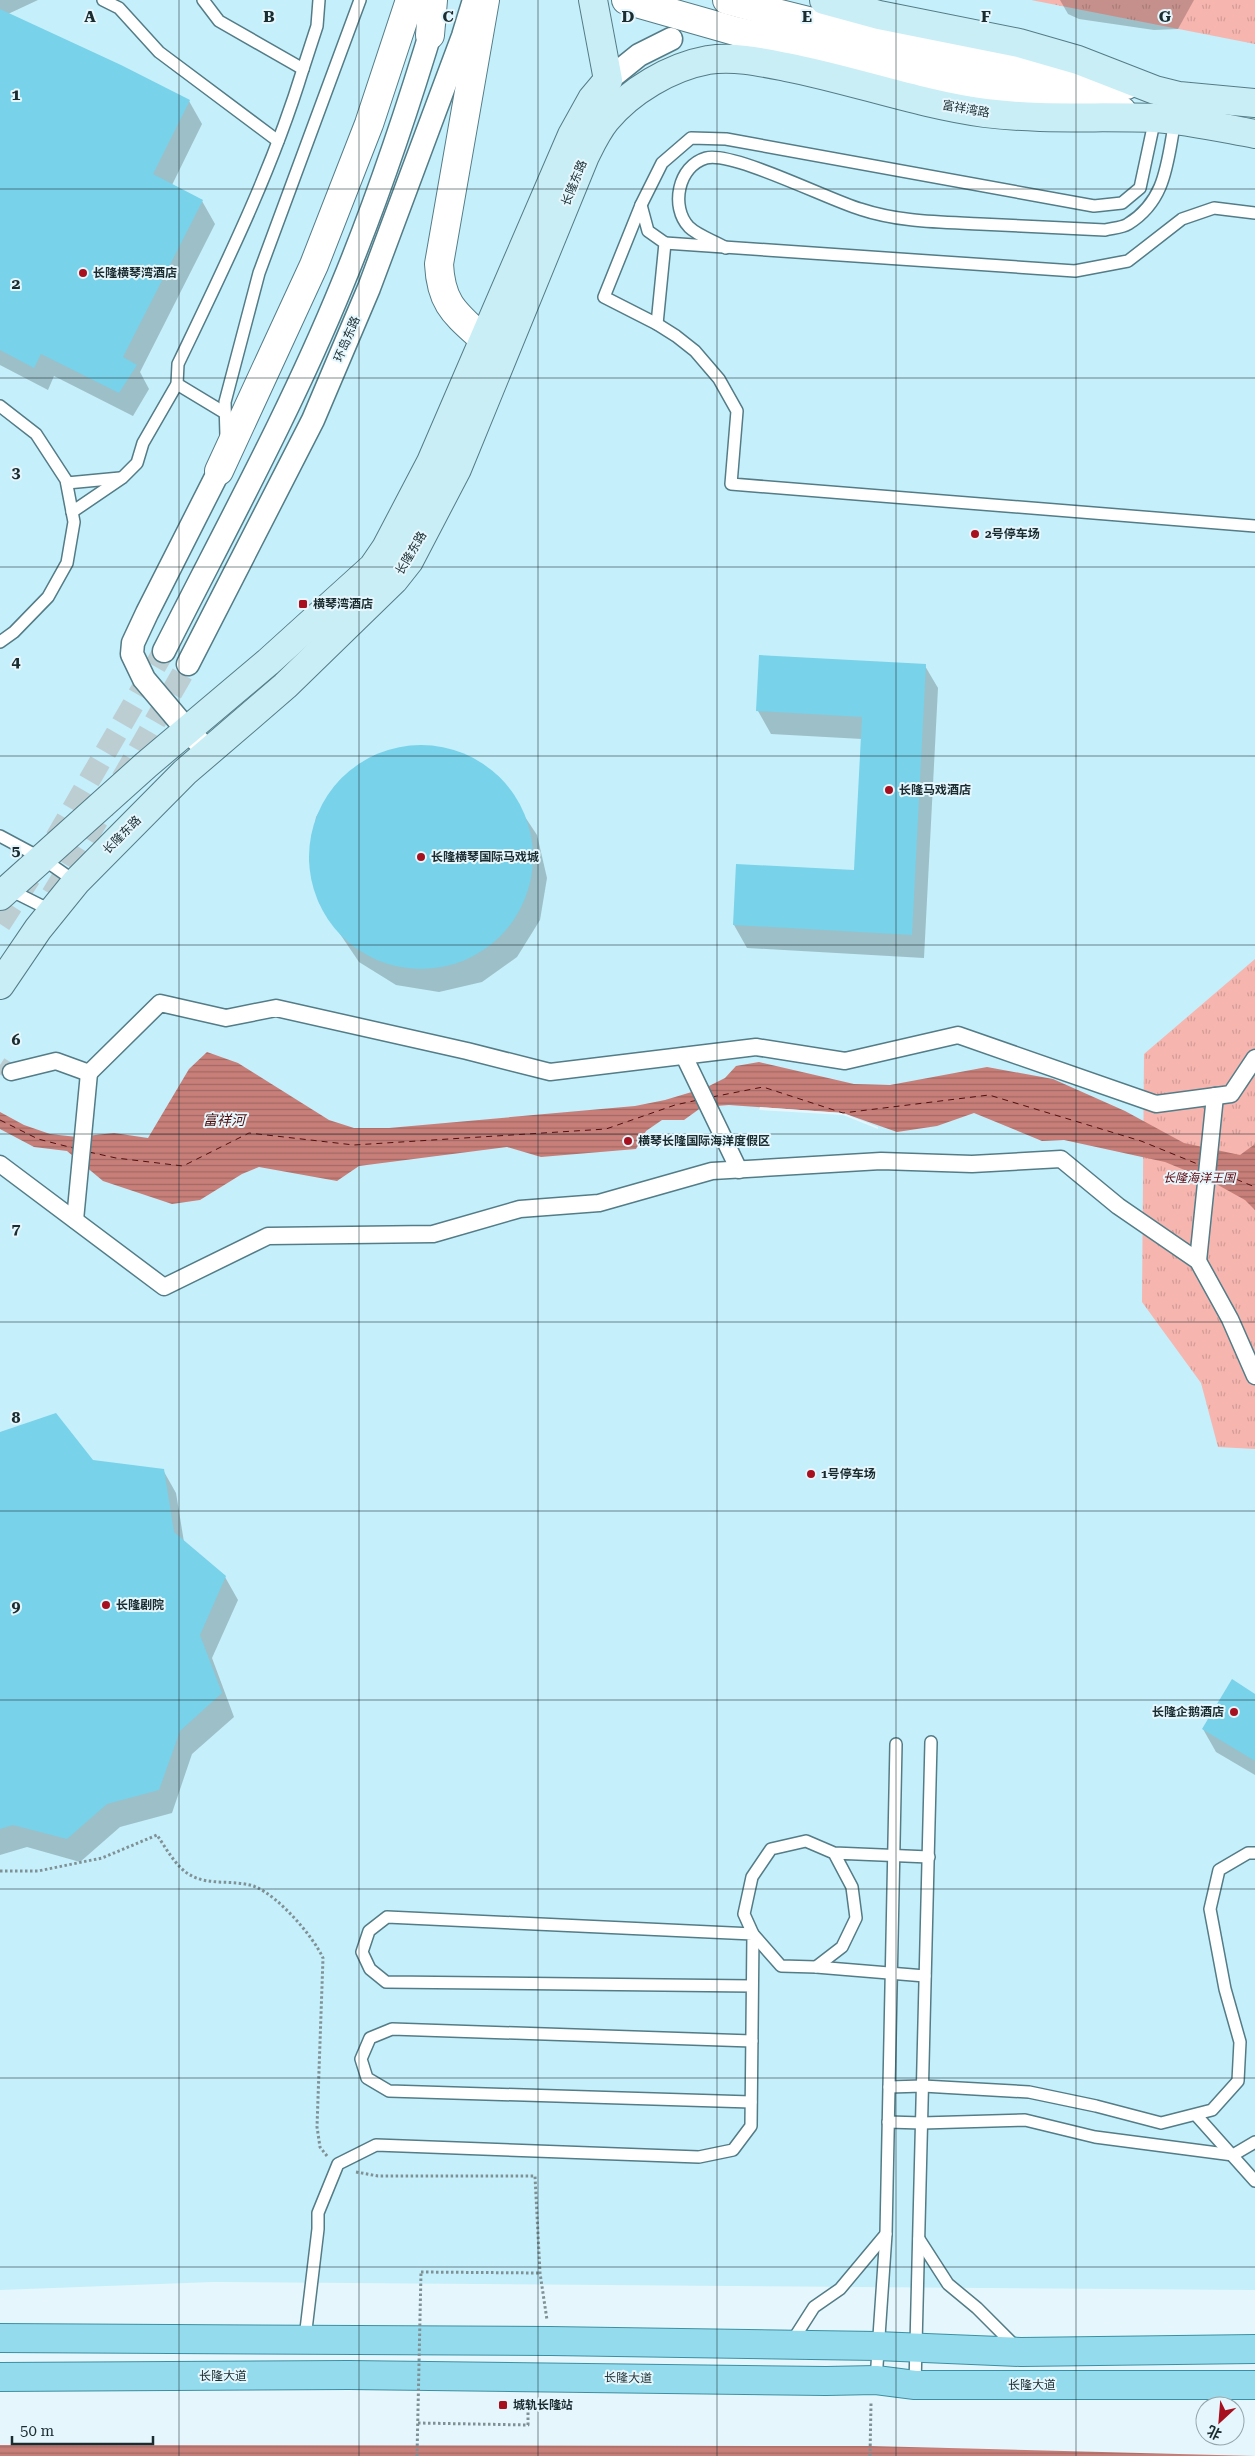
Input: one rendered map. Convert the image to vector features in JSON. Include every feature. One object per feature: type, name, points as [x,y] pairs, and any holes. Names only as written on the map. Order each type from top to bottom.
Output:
[{"type":"main road","points":[[593,0],[608,80]]},
{"type":"main road","points":[[824,0],[879,15],[1019,44],[1078,60],[1155,90],[1179,96],[1255,103]]},
{"type":"main road","name":"富祥湾路","points":[[681,67],[709,60],[750,60],[816,73],[923,101],[984,113],[1050,119],[1165,119],[1255,134]]},
{"type":"main road","name":"长隆东路","points":[[0,985],[76,882],[208,751],[285,686],[394,580],[409,561],[460,460],[584,156],[604,122],[622,102],[681,67]]},
{"type":"main road","name":"长隆东路","points":[[3,890],[43,859],[106,800],[268,662],[373,567],[386,548],[431,462],[572,135],[592,99],[608,80]]},
{"type":"main road","points":[[0,2338],[305,2338],[790,2344],[1021,2352],[1255,2349]]},
{"type":"main road","name":"长隆大道","points":[[0,2376],[349,2375],[874,2380],[915,2384],[1255,2385]]},
{"type":"street","points":[[208,751],[187,730],[144,679],[135,666],[132,654],[133,643],[219,471],[314,265],[369,124],[410,0]]},
{"type":"street","points":[[430,35],[433,0]]},
{"type":"street","name":"环岛东路","points":[[164,651],[293,396],[342,285],[400,128],[440,0]]},
{"type":"street","name":"环岛东路","points":[[188,664],[313,420],[370,288],[457,54],[474,0]]},
{"type":"street","points":[[484,340],[455,314],[446,301],[440,284],[439,264],[485,0]]},
{"type":"street","points":[[626,0],[736,30],[900,69],[962,82],[1048,95],[1165,119]]},
{"type":"street","points":[[735,2],[931,50],[1055,74],[1155,90]]},
{"type":"street","name":"长隆东路","points":[[608,80],[639,55],[671,39]]},
{"type":"street","points":[[75,1220],[89,1073],[160,1003],[226,1018],[276,1008],[467,1051],[550,1072],[756,1047],[845,1061],[958,1035],[1156,1104],[1231,1094],[1255,1058]]},
{"type":"street","points":[[684,1056],[739,1170]]},
{"type":"street","points":[[11,1072],[56,1061],[89,1073]]},
{"type":"street","points":[[1198,1261],[1215,1096]]},
{"type":"street","points":[[0,1164],[164,1287],[268,1236],[433,1234],[520,1209],[599,1203],[712,1171],[881,1161],[972,1164],[1061,1159],[1118,1206],[1198,1261],[1230,1319],[1255,1376]]},
{"type":"lane","points":[[103,0],[118,8],[159,52],[278,141]]},
{"type":"lane","points":[[203,0],[219,21],[303,69]]},
{"type":"lane","points":[[72,512],[122,478],[137,464],[143,443],[177,384],[178,364],[220,274],[288,116],[317,26],[319,0]]},
{"type":"lane","points":[[219,471],[227,423],[225,402],[259,273],[360,0]]},
{"type":"lane","points":[[1165,119],[1140,188],[1122,203],[1094,206],[726,139],[690,138],[662,163],[641,205],[604,297],[657,324],[695,352],[719,379],[737,411],[731,484],[1255,526]]},
{"type":"lane","points":[[726,248],[690,227],[681,215],[678,200],[682,181],[692,167],[706,158],[722,158],[748,165],[860,210],[909,221],[1105,230],[1126,225],[1144,211],[1159,193],[1165,119]]},
{"type":"lane","points":[[641,205],[648,231],[665,243],[1075,272],[1128,261],[1182,219],[1214,208],[1255,213]]},
{"type":"lane","points":[[657,324],[665,243]]},
{"type":"lane","points":[[177,384],[225,414]]},
{"type":"lane","points":[[0,406],[36,434],[66,483],[74,522],[67,563],[48,597],[14,632],[0,642]]},
{"type":"lane","points":[[66,483],[122,478]]},
{"type":"lane","points":[[0,836],[43,859],[76,882]]},
{"type":"lane","points":[[3,890],[53,911]]},
{"type":"lane","points":[[915,2384],[931,1742]]},
{"type":"lane","points":[[874,2380],[886,2234],[896,1744]]},
{"type":"lane","points":[[925,1976],[781,1966],[753,1934],[744,1914],[752,1877],[771,1849],[806,1841],[834,1853],[929,1858]]},
{"type":"lane","points":[[816,1967],[842,1947],[856,1918],[852,1887],[834,1853]]},
{"type":"lane","points":[[889,2087],[922,2086],[1029,2092],[1096,2106],[1161,2123],[1212,2110],[1238,2081],[1240,2042],[1225,1989],[1210,1909],[1219,1870],[1248,1853],[1255,1853]]},
{"type":"lane","points":[[752,1986],[386,1982],[370,1969],[362,1952],[369,1931],[387,1917],[753,1934]]},
{"type":"lane","points":[[305,2338],[318,2229],[318,2213],[338,2164],[376,2145],[700,2157],[733,2150],[751,2126],[753,1934]]},
{"type":"lane","points":[[751,2102],[389,2091],[367,2078],[361,2059],[370,2038],[392,2029],[752,2041]]},
{"type":"lane","points":[[1196,2114],[1255,2181]]},
{"type":"lane","points":[[888,2122],[1026,2120],[1095,2137],[1233,2155],[1255,2142]]},
{"type":"lane","points":[[790,2344],[814,2307],[840,2289],[886,2234]]},
{"type":"lane","points":[[919,2239],[948,2284],[977,2308],[1021,2352]]},
{"type":"path","points":[[0,1871],[38,1871],[102,1858],[157,1835]]},
{"type":"path","points":[[417,2456],[421,2272],[540,2274]]},
{"type":"path","points":[[870,2456],[874,2380]]},
{"type":"path","points":[[418,2423],[528,2425]]},
{"type":"shaded area","name":"横琴长隆国际海洋度假区","points":[[0,0],[1255,0],[1255,2290],[213,2282],[0,2290]]},
{"type":"green space","points":[[1031,0],[1255,0],[1255,44]]},
{"type":"green space","name":"长隆海洋王国","points":[[1255,959],[1255,1449],[1218,1447],[1201,1383],[1142,1302],[1144,1054]]},
{"type":"water","name":"富祥河","points":[[207,1052],[238,1063],[329,1120],[354,1128],[389,1128],[635,1106],[665,1100],[705,1088],[725,1078],[736,1066],[759,1062],[854,1084],[890,1085],[987,1067],[1053,1079],[1125,1111],[1184,1143],[1240,1155],[1255,1144],[1255,1210],[1245,1200],[1209,1180],[1165,1162],[1064,1140],[1042,1141],[974,1113],[937,1126],[897,1132],[843,1113],[729,1105],[702,1107],[684,1120],[662,1120],[646,1131],[636,1149],[541,1157],[507,1147],[359,1166],[337,1181],[259,1167],[242,1174],[200,1200],[172,1204],[103,1181],[67,1151],[34,1147],[0,1129],[0,1112],[24,1125],[50,1134],[77,1137],[114,1133],[148,1138],[189,1069]]},
{"type":"water","points":[[0,2445],[870,2446],[1255,2456],[0,2456]]},
{"type":"pier","points":[[760,1107],[843,1113],[878,1127],[878,1129],[843,1115],[759,1110]]},
{"type":"building","name":"长隆横琴湾酒店","points":[[0,9],[121,65],[190,100],[153,174],[203,200],[123,357],[137,365],[119,393],[41,354],[34,368],[0,350]]},
{"type":"building","name":"长隆马戏酒店","points":[[759,655],[926,664],[912,935],[733,925],[736,864],[854,870],[862,717],[756,711]]},
{"type":"building","name":"长隆横琴国际马戏城","points":[[421,745],[453,750],[464,754],[483,764],[500,778],[514,795],[524,814],[528,825],[533,857],[528,889],[524,900],[514,919],[500,936],[483,950],[464,960],[453,964],[421,969],[389,964],[378,960],[359,950],[342,936],[328,919],[318,900],[314,889],[309,857],[314,825],[318,814],[328,795],[342,778],[359,764],[378,754],[389,750]]},
{"type":"building","name":"长隆剧院","points":[[56,1413],[93,1460],[164,1469],[174,1532],[226,1576],[200,1635],[222,1693],[180,1731],[159,1790],[107,1804],[67,1839],[13,1825],[0,1829],[0,1432]]},
{"type":"building","name":"长隆企鹅酒店","points":[[1232,1679],[1255,1694],[1255,1761],[1202,1729]]},
{"type":"ferry route","points":[[712,1097],[763,1087],[843,1113],[989,1095],[1141,1141],[1200,1165]]},
{"type":"ferry route","points":[[89,1152],[116,1158],[183,1166],[249,1133],[354,1145],[606,1129],[675,1105],[698,1100]]},
{"type":"ferry route","points":[[0,1120],[38,1139],[73,1148]]},
{"type":"ferry route","points":[[1216,1171],[1255,1187]]},
{"type":"tunnel","points":[[56,838],[164,651]]},
{"type":"tunnel","points":[[122,779],[188,664]]},
{"type":"tunnel","points":[[52,895],[104,809]]},
{"type":"tunnel","points":[[0,924],[31,876]]},
{"type":"tunnel","points":[[0,1065],[11,1072]]},
{"type":"place","name":"长隆横琴湾酒店","points":[[83,273]]},
{"type":"place","name":"2号停车场","points":[[975,534]]},
{"type":"place","name":"横琴湾酒店","points":[[303,604]]},
{"type":"place","name":"长隆马戏酒店","points":[[889,790]]},
{"type":"place","name":"长隆横琴国际马戏城","points":[[421,857]]},
{"type":"place","name":"横琴长隆国际海洋度假区","points":[[628,1141]]},
{"type":"place","name":"1号停车场","points":[[811,1474]]},
{"type":"place","name":"长隆剧院","points":[[106,1605]]},
{"type":"place","name":"长隆企鹅酒店","points":[[1234,1712]]},
{"type":"place","name":"城轨长隆站","points":[[503,2405]]}]
